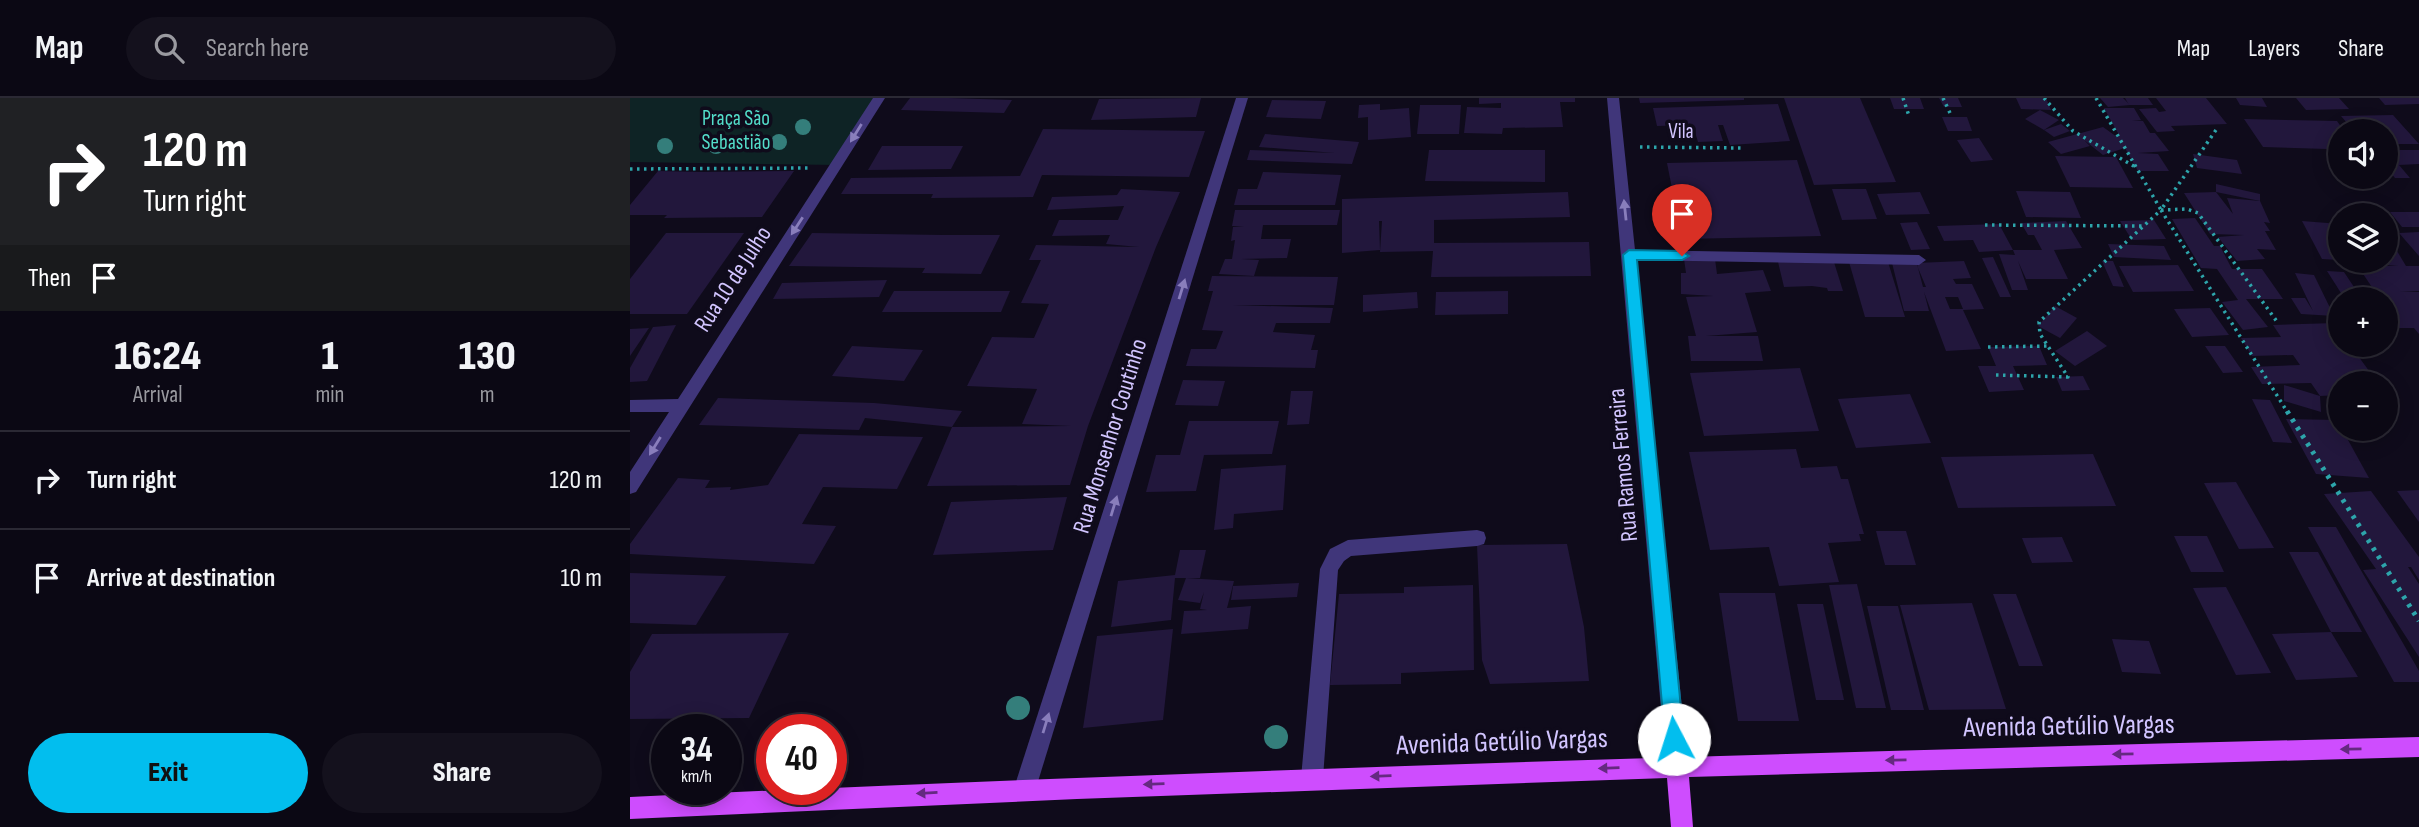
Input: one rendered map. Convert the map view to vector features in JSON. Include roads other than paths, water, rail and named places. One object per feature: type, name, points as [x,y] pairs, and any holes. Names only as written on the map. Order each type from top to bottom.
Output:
[{"type":"main road","name":"Avenida Getúlio Vargas","points":[[630,808],[1025,788],[1312,778],[2419,747]]},
{"type":"main road","name":"Rua Ramos Ferreira","points":[[1677,766],[1682,827]]},
{"type":"street","name":"Rua 10 de Julho","points":[[630,486],[878,98]]},
{"type":"street","name":"Rua Monsenhor Coutinho","points":[[1025,788],[1242,98]]},
{"type":"street","name":"Rua Ramos Ferreira","points":[[1613,98],[1677,766]]},
{"type":"street","points":[[1629,255],[1919,260]]},
{"type":"street","points":[[630,406],[681,405]]},
{"type":"street","points":[[1312,778],[1329,569],[1337,555],[1348,548],[1477,538]]},
{"type":"park label","name":"Praça São Sebastião","points":[[736,130]]}]
